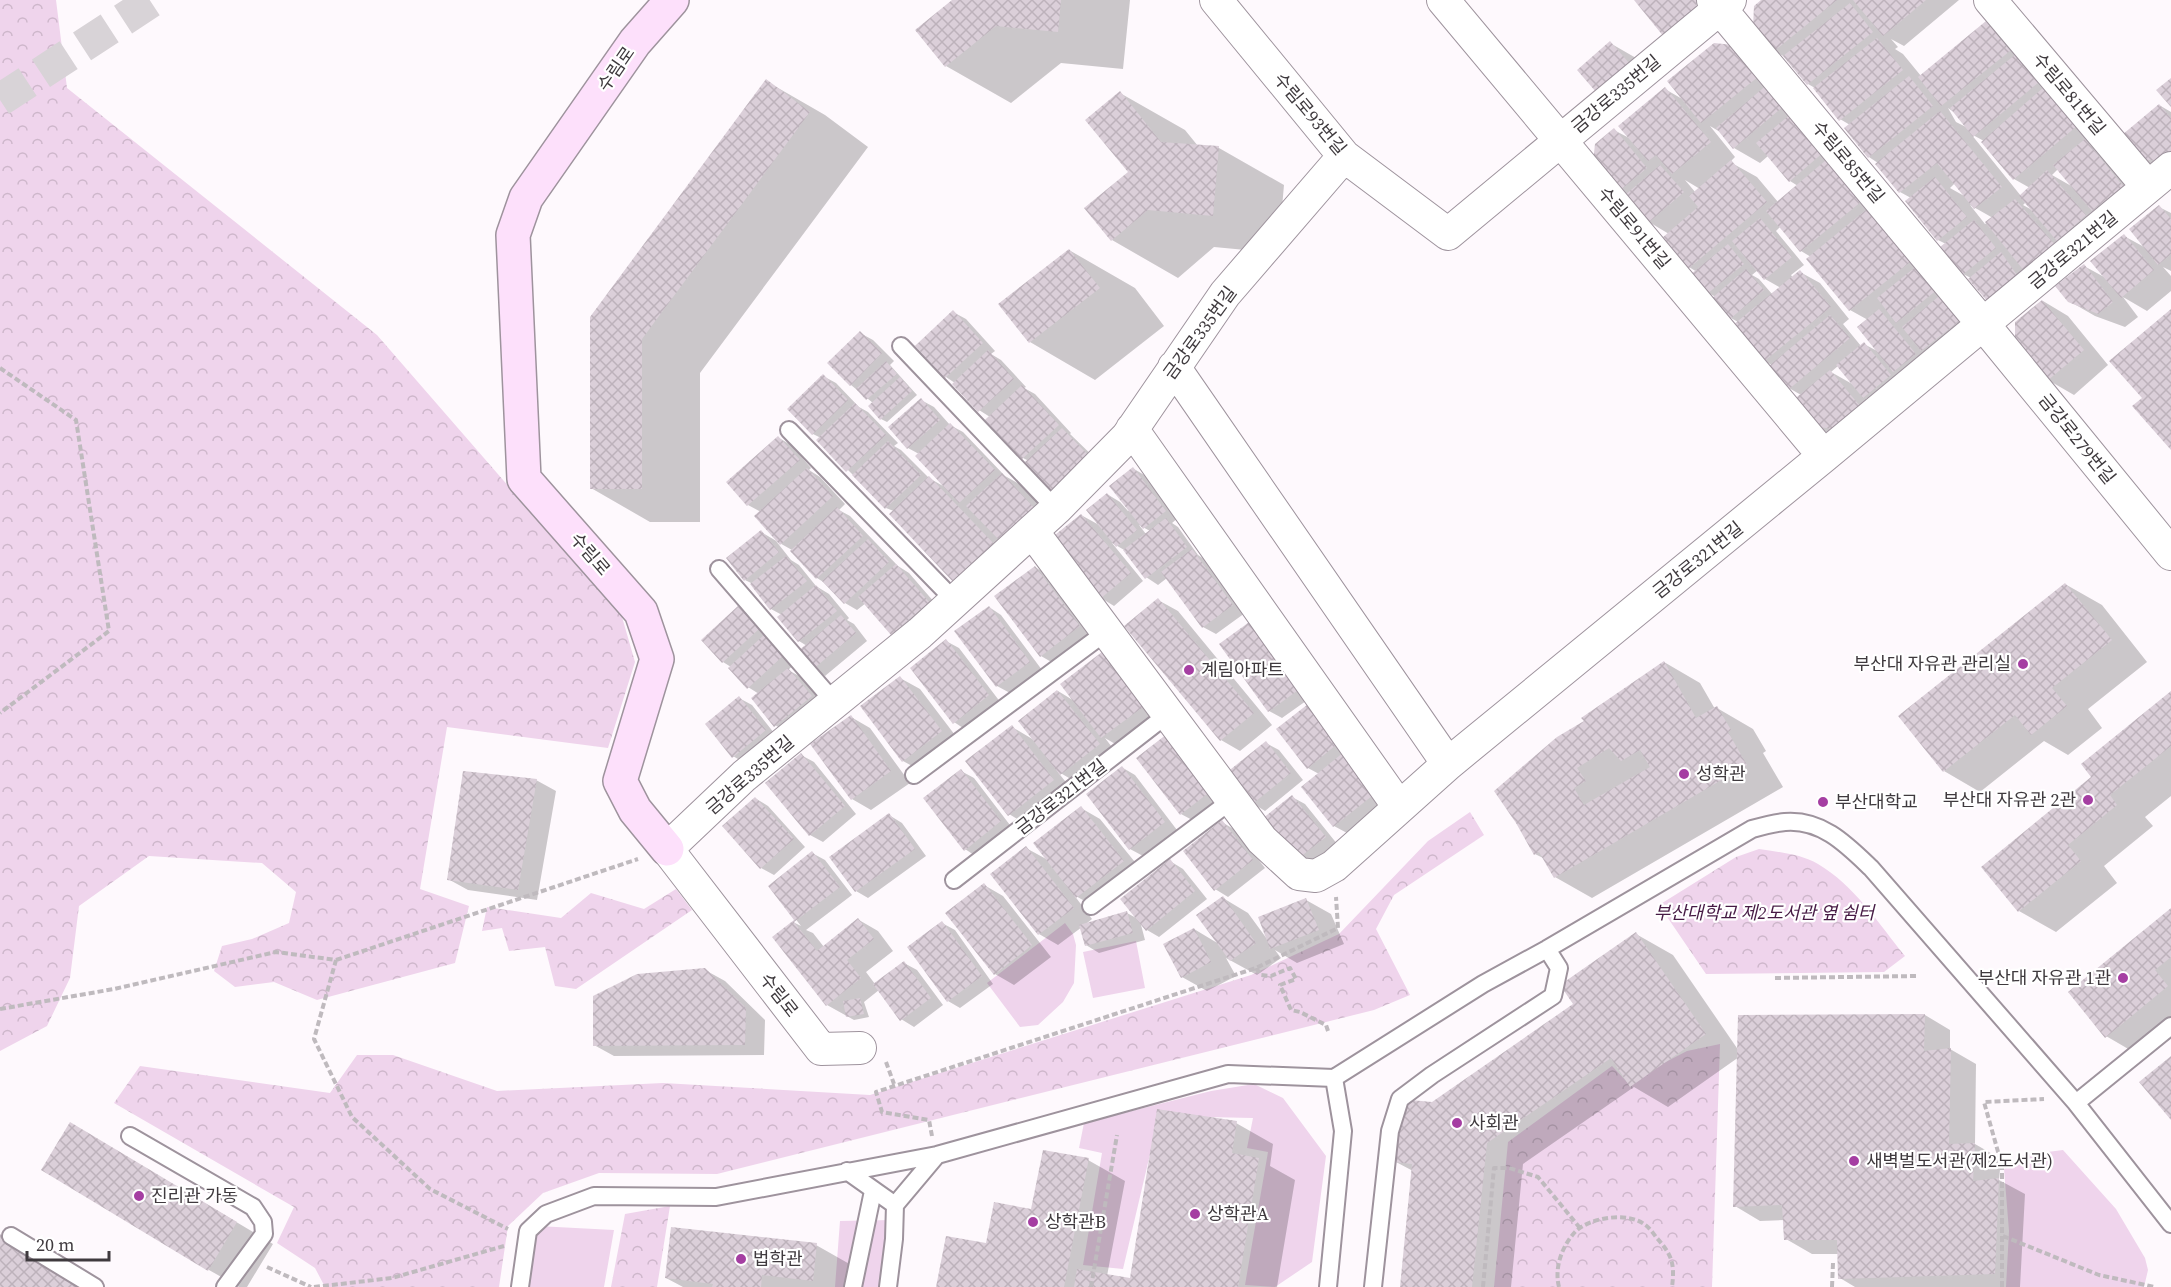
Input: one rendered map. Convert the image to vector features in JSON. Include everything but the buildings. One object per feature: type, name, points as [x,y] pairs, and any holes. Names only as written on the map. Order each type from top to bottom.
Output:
[{"type":"main road","name":"수림로","points":[[667,849],[635,810],[620,781],[657,658],[641,612],[524,479],[513,235],[526,198],[635,42],[672,0]]},
{"type":"street","name":"수림로93번길","points":[[1216,0],[1344,156],[1448,234]]},
{"type":"street","name":"수림로91번길","points":[[1443,0],[1824,456]]},
{"type":"street","name":"수림로81번길","points":[[1990,0],[2159,178]]},
{"type":"street","name":"금강로335번길","points":[[1448,234],[1721,3]]},
{"type":"street","name":"수림로85번길","points":[[1721,3],[1983,324]]},
{"type":"street","name":"금강로335번길","points":[[667,849],[744,777],[920,633],[1056,509],[1127,437],[1225,294],[1344,156]]},
{"type":"street","name":"금강로321번길","points":[[1032,531],[1262,840],[1299,873],[1316,876],[1334,866],[1448,764],[2159,178]]},
{"type":"street","name":"금강로279번길","points":[[1983,324],[2171,554]]},
{"type":"street","points":[[1174,367],[1448,764]]},
{"type":"street","points":[[1132,429],[1399,807]]},
{"type":"street","name":"수림로","points":[[667,849],[821,1049],[860,1048]]},
{"type":"lane","points":[[901,346],[1056,509]]},
{"type":"lane","points":[[789,430],[955,601]]},
{"type":"lane","points":[[719,568],[835,703]]},
{"type":"lane","points":[[914,775],[1106,632]]},
{"type":"lane","name":"금강로321번길","points":[[954,880],[1168,714]]},
{"type":"lane","points":[[1091,906],[1232,800]]},
{"type":"lane","points":[[520,1287],[528,1231],[546,1214],[594,1196],[716,1197],[847,1171],[1228,1074],[1334,1078],[1483,984],[1752,829],[1786,822],[1812,824],[1842,841],[1871,868],[2076,1103],[2171,1224]]},
{"type":"lane","points":[[1373,1287],[1390,1131],[1400,1099],[1432,1075],[1553,996],[1559,968],[1547,949]]},
{"type":"lane","points":[[2076,1103],[2171,1026]]},
{"type":"lane","points":[[1328,1287],[1343,1131],[1334,1078]]},
{"type":"lane","points":[[130,1136],[253,1208],[262,1221],[264,1234],[225,1287]]},
{"type":"lane","points":[[888,1287],[894,1239],[895,1205],[935,1147]]},
{"type":"lane","points":[[847,1171],[895,1205]]},
{"type":"lane","points":[[853,1287],[873,1191]]},
{"type":"lane","points":[[11,1236],[95,1287]]},
{"type":"path","points":[[0,368],[76,420],[109,630],[0,713]]},
{"type":"path","points":[[0,1009],[114,989],[276,952],[336,960],[667,849]]},
{"type":"path","points":[[935,1147],[929,1120],[882,1112],[876,1092],[1256,968],[1338,928],[1334,866]]},
{"type":"path","points":[[336,960],[315,1039],[352,1117],[430,1189],[514,1232]]},
{"type":"path","points":[[1256,968],[1261,975],[1271,976],[1290,968],[1296,979],[1280,985],[1291,1010],[1326,1025],[1328,1031]]},
{"type":"path","points":[[1774,978],[1917,976]]},
{"type":"path","points":[[2002,1287],[2002,1166],[1984,1102],[2044,1099]]},
{"type":"path","points":[[1091,1287],[1117,1135]]},
{"type":"path","points":[[1483,1287],[1494,1168],[1509,1168],[1538,1177],[1580,1228]]},
{"type":"path","points":[[1559,1287],[1558,1264],[1564,1246],[1580,1228],[1611,1216],[1630,1217],[1645,1224],[1670,1253],[1674,1270],[1672,1287]]},
{"type":"path","points":[[2003,1236],[2099,1275],[2155,1287]]},
{"type":"path","points":[[263,1266],[312,1287],[392,1278],[512,1244]]},
{"type":"path","points":[[1832,1287],[1833,1263]]},
{"type":"green space","points":[[0,0],[56,0],[67,88],[377,335],[622,617],[635,662],[608,748],[447,727],[420,889],[469,906],[455,963],[317,1000],[274,982],[235,987],[214,971],[222,946],[252,939],[289,923],[296,892],[262,863],[149,856],[79,906],[70,978],[47,1026],[0,1051]]},
{"type":"green space","points":[[1470,812],[1484,835],[1394,895],[1376,929],[1410,995],[1374,1010],[717,1174],[599,1173],[543,1193],[508,1226],[499,1287],[325,1287],[315,1268],[277,1243],[294,1207],[114,1103],[140,1066],[330,1093],[357,1055],[393,1055],[497,1091],[663,1083],[870,1095],[1251,975],[1339,934],[1428,841]]},
{"type":"green space","name":"부산대학교 제2도서관 옆 쉼터","points":[[1759,849],[1804,858],[1831,873],[1865,906],[1905,956],[1884,972],[1706,974],[1659,905],[1736,857]]},
{"type":"green space","points":[[676,889],[692,910],[576,989],[555,986],[545,947],[509,951],[502,928],[482,931],[487,907],[561,918],[591,893],[644,909]]},
{"type":"green space","points":[[1065,923],[1073,934],[1076,945],[1074,983],[1063,1002],[1038,1025],[1020,1027],[987,983]]},
{"type":"green space","points":[[1136,941],[1145,988],[1093,998],[1083,952]]},
{"type":"green space","points":[[1720,1044],[1712,1287],[1494,1287],[1508,1142],[1612,1066],[1627,1082],[1687,1051]]},
{"type":"green space","points":[[1254,1084],[1283,1098],[1326,1156],[1312,1262],[1275,1287],[1245,1285],[1268,1152],[1247,1148],[1253,1118],[1159,1116],[1123,1269],[1083,1265],[1102,1153],[1079,1148],[1084,1123],[1211,1091]]},
{"type":"green space","points":[[2063,1150],[2116,1209],[2145,1258],[2148,1270],[2144,1287],[2006,1287],[2009,1231],[2004,1169],[2023,1155]]},
{"type":"green space","points":[[670,1206],[657,1287],[611,1287],[625,1214]]},
{"type":"green space","points":[[892,1220],[879,1287],[835,1287],[840,1221]]},
{"type":"green space","points":[[537,1226],[614,1230],[604,1287],[528,1287]]},
{"type":"tunnel","points":[[0,100],[153,0]]},
{"type":"place","name":"부산대 자유관 관리실","points":[[2023,664]]},
{"type":"place","name":"계림아파트","points":[[1189,670]]},
{"type":"place","name":"성학관","points":[[1684,774]]},
{"type":"place","name":"부산대 자유관 2관","points":[[2088,800]]},
{"type":"place","name":"부산대학교","points":[[1823,802]]},
{"type":"place","name":"부산대 자유관 1관","points":[[2123,978]]},
{"type":"place","name":"사회관","points":[[1457,1123]]},
{"type":"place","name":"새벽벌도서관(제2도서관)","points":[[1854,1161]]},
{"type":"place","name":"진리관 가동","points":[[139,1196]]},
{"type":"place","name":"상학관A","points":[[1195,1214]]},
{"type":"place","name":"상학관B","points":[[1033,1222]]},
{"type":"place","name":"법학관","points":[[741,1259]]}]
